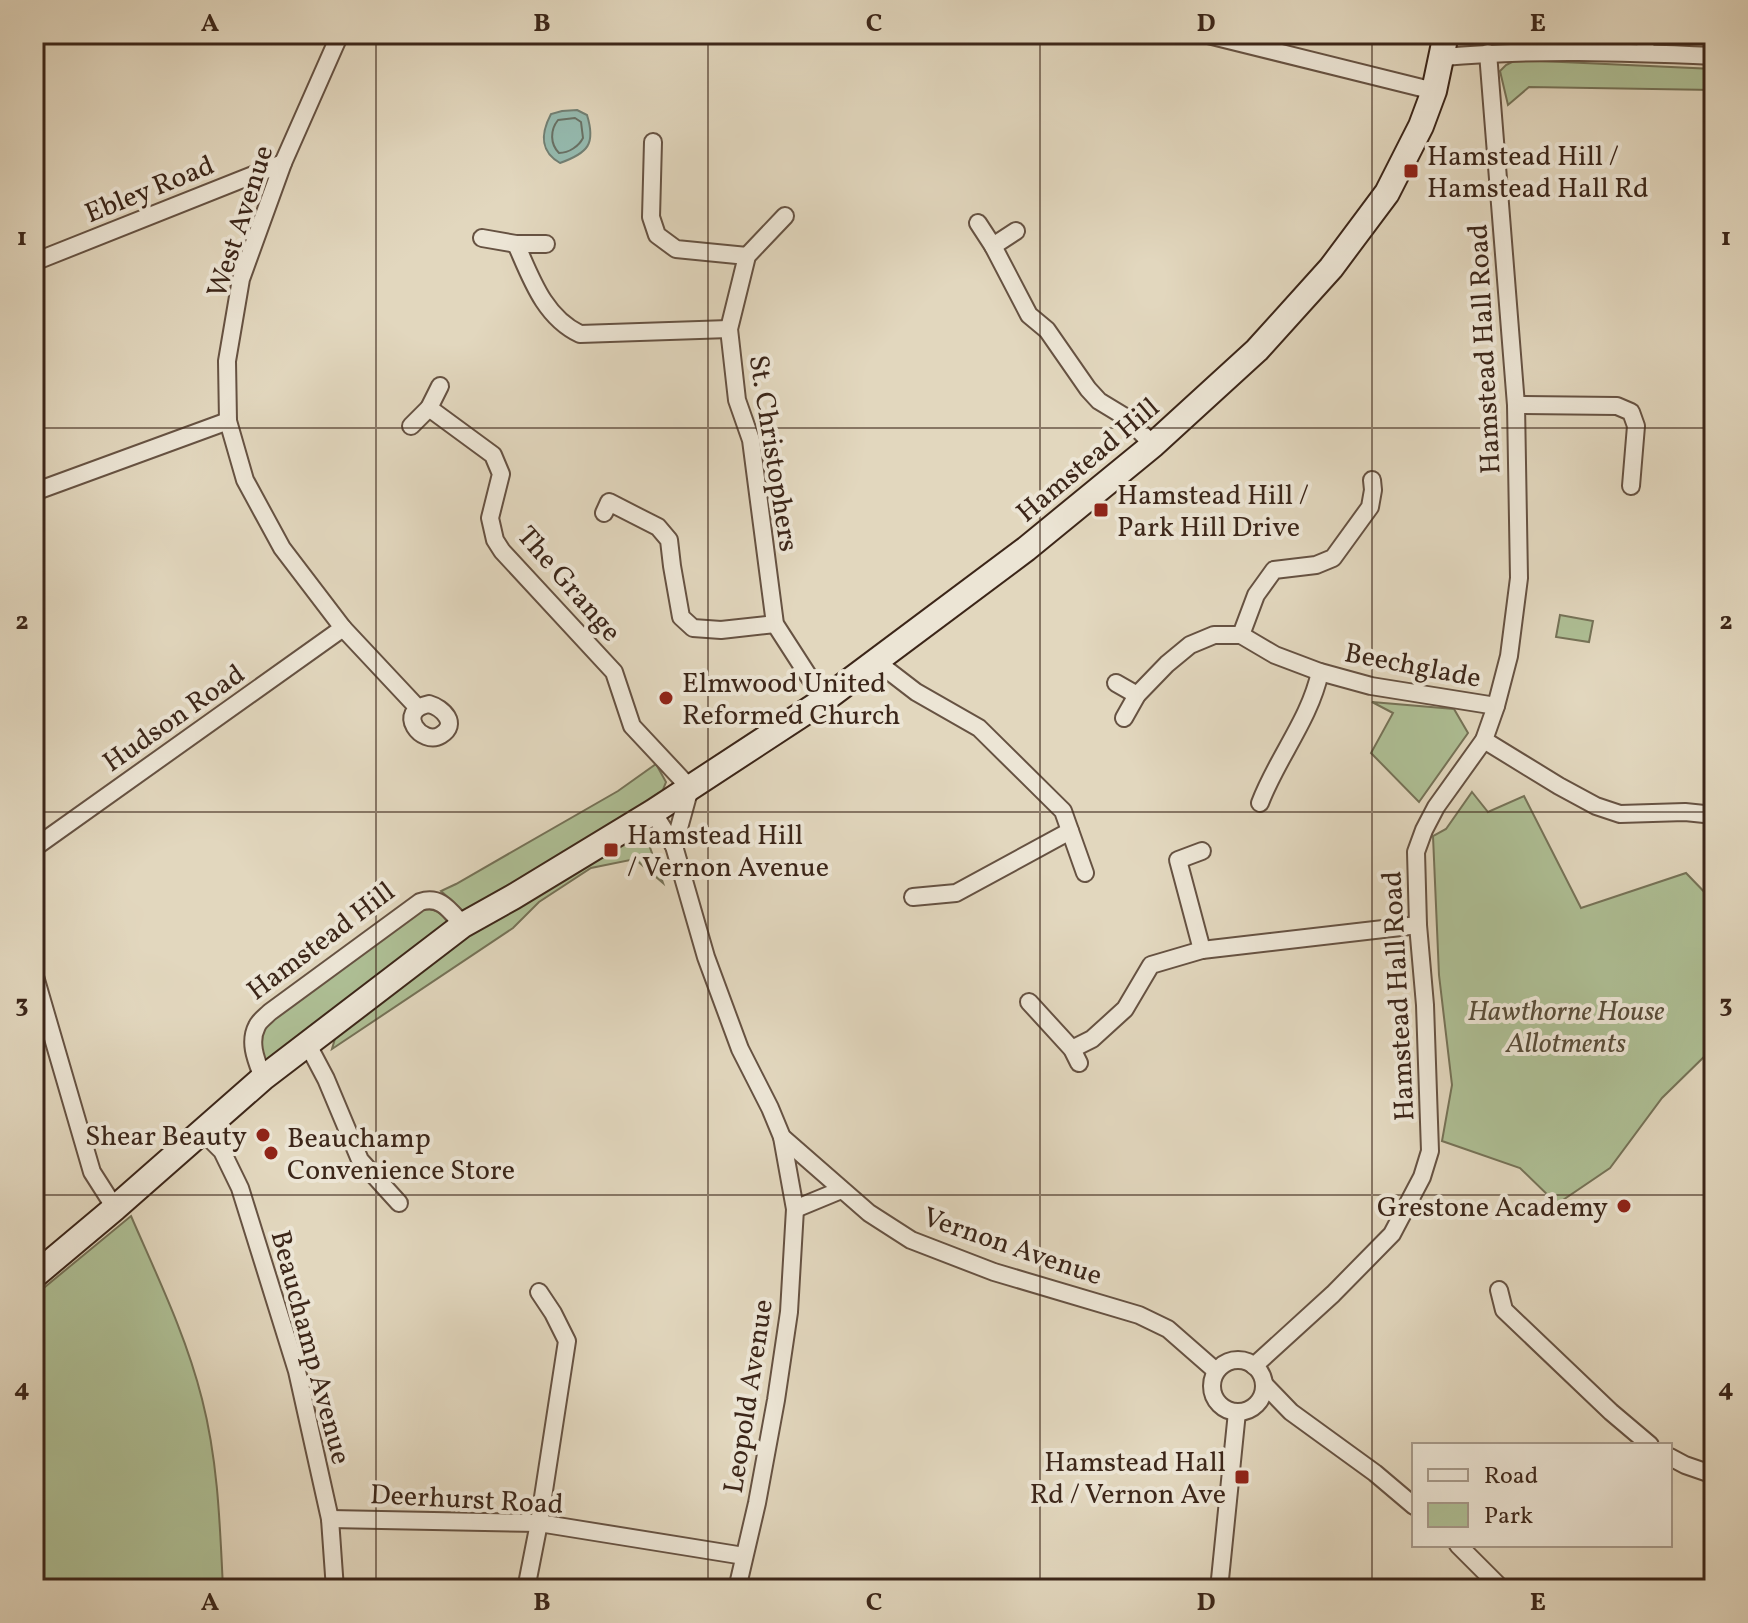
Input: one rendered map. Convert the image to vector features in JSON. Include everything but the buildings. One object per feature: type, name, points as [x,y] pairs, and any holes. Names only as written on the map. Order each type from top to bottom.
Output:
[{"type":"main road","name":"Hamstead Hill","points":[[34,1276],[263,1078],[463,925],[653,812],[824,700],[1026,549],[1153,445],[1257,350],[1331,268],[1387,193],[1421,126],[1434,91],[1444,46]]},
{"type":"street","name":"West Avenue","points":[[340,34],[283,163],[241,279],[227,361],[228,421],[245,480],[282,548],[343,628],[417,707]]},
{"type":"street","points":[[1204,34],[1434,91]]},
{"type":"street","points":[[1645,53],[1646,34]]},
{"type":"street","points":[[1444,46],[1488,53],[1714,56]]},
{"type":"street","name":"Hamstead Hall Road","points":[[1254,1366],[1333,1294],[1392,1234],[1422,1177],[1430,1151],[1416,852],[1436,807],[1484,740],[1509,656],[1519,578],[1516,405],[1488,53]]},
{"type":"street","points":[[653,142],[651,217],[657,235],[676,249],[747,256]]},
{"type":"street","name":"Ebley Road","points":[[34,262],[283,163]]},
{"type":"street","name":"St. Christophers","points":[[785,216],[747,256],[729,329],[737,400],[751,440],[775,624],[824,700]]},
{"type":"street","points":[[978,223],[1029,315],[1047,330],[1099,401],[1127,418],[1153,445]]},
{"type":"street","points":[[993,246],[1016,231]]},
{"type":"street","points":[[482,238],[516,244],[546,244]]},
{"type":"street","points":[[516,244],[536,290],[551,312],[568,329],[580,334],[729,329]]},
{"type":"street","points":[[411,426],[429,408],[440,386]]},
{"type":"street","points":[[1516,405],[1617,406],[1631,412],[1636,426],[1631,486]]},
{"type":"street","name":"The Grange","points":[[429,408],[493,455],[501,474],[490,518],[495,540],[614,672],[632,726],[690,788]]},
{"type":"street","points":[[34,492],[228,421]]},
{"type":"street","points":[[1124,718],[1137,695],[1190,645],[1214,635],[1241,635],[1256,595],[1274,570],[1316,565],[1333,558],[1370,507],[1372,480]]},
{"type":"street","points":[[604,513],[609,502],[658,527],[669,540],[681,617],[693,628],[721,630],[775,624]]},
{"type":"street","name":"Hudson Road","points":[[34,848],[343,628]]},
{"type":"street","name":"Beechglade","points":[[1241,635],[1275,655],[1320,672],[1371,686],[1496,706]]},
{"type":"street","points":[[877,662],[916,692],[979,728],[1063,811],[1085,873]]},
{"type":"street","name":"Beechglade","points":[[1282,796],[1263,796],[1310,706],[1320,672]]},
{"type":"street","points":[[1116,683],[1137,695]]},
{"type":"street","points":[[1484,740],[1559,786],[1596,806],[1620,814],[1685,812],[1714,815]]},
{"type":"street","points":[[674,846],[690,788]]},
{"type":"street","name":"Vernon Avenue","points":[[653,812],[674,846],[706,957],[740,1049],[782,1137],[869,1213],[911,1240],[994,1272],[1139,1315],[1168,1329],[1216,1371]]},
{"type":"street","points":[[913,897],[956,893],[1070,831]]},
{"type":"street","points":[[1202,851],[1178,860],[1202,950]]},
{"type":"street","name":"Hamstead Hill","points":[[263,1078],[254,1055],[253,1042],[257,1026],[270,1012],[420,902],[428,899],[439,901],[463,925]]},
{"type":"street","points":[[1029,1002],[1075,1056],[1125,1009],[1151,965],[1202,950],[1418,925]]},
{"type":"street","points":[[34,973],[92,1172],[115,1208]]},
{"type":"street","points":[[308,1045],[360,1160],[399,1203]]},
{"type":"street","name":"Beauchamp Avenue","points":[[202,1131],[222,1151],[240,1188],[297,1371],[330,1519],[335,1589]]},
{"type":"street","name":"Leopold Avenue","points":[[737,1589],[757,1503],[789,1312],[795,1209],[782,1137]]},
{"type":"street","points":[[795,1209],[841,1190]]},
{"type":"street","points":[[1499,1290],[1504,1310],[1648,1443]]},
{"type":"street","points":[[526,1589],[567,1341],[539,1292]]},
{"type":"street","points":[[1291,1412],[1236,1409],[1213,1393],[1216,1371],[1236,1360],[1254,1366],[1264,1384],[1291,1412],[1375,1473],[1412,1504]]},
{"type":"street","points":[[1236,1409],[1256,1405],[1264,1384]]},
{"type":"street","points":[[1219,1589],[1236,1409]]},
{"type":"street","points":[[1672,1458],[1714,1475]]},
{"type":"street","name":"Deerhurst Road","points":[[330,1519],[539,1523],[744,1556]]},
{"type":"street","points":[[1460,1547],[1502,1589]]},
{"type":"green space","points":[[1516,60],[1714,69],[1714,90],[1529,87],[1508,105],[1500,71]]},
{"type":"green space","points":[[1560,615],[1593,621],[1589,642],[1556,637]]},
{"type":"green space","points":[[1372,702],[1454,709],[1468,733],[1419,802],[1371,753],[1393,713]]},
{"type":"green space","points":[[656,764],[666,782],[662,792],[472,911],[464,912],[441,891],[618,791]]},
{"type":"green space","name":"Hawthorne House Allotments","points":[[1472,792],[1488,812],[1524,796],[1581,908],[1686,873],[1714,902],[1714,1047],[1662,1098],[1610,1168],[1557,1204],[1520,1168],[1442,1141],[1452,1085],[1439,975],[1433,836],[1446,829]]},
{"type":"green space","points":[[635,838],[649,845],[663,883],[635,859],[591,868],[539,902],[513,928],[332,1049],[336,1035],[484,921],[599,855]]},
{"type":"green space","points":[[419,908],[438,912],[451,927],[265,1064],[258,1052],[259,1029]]},
{"type":"green space","points":[[131,1216],[179,1329],[202,1399],[215,1469],[223,1589],[34,1589],[34,1296]]},
{"type":"water","points":[[577,110],[587,115],[590,140],[583,151],[560,163],[545,147],[545,128],[551,114]]},
{"type":"place","name":"Hamstead Hill / Hamstead Hall Rd","points":[[1411,171]]},
{"type":"place","name":"Hamstead Hill / Park Hill Drive","points":[[1101,510]]},
{"type":"place","name":"Elmwood United Reformed Church","points":[[666,698]]},
{"type":"place","name":"Hamstead Hill / Vernon Avenue","points":[[611,850]]},
{"type":"place","name":"Shear Beauty","points":[[263,1135]]},
{"type":"place","name":"Beauchamp Convenience Store","points":[[271,1153]]},
{"type":"place","name":"Grestone Academy","points":[[1624,1206]]},
{"type":"place","name":"Hamstead Hall Rd / Vernon Ave","points":[[1242,1477]]}]
